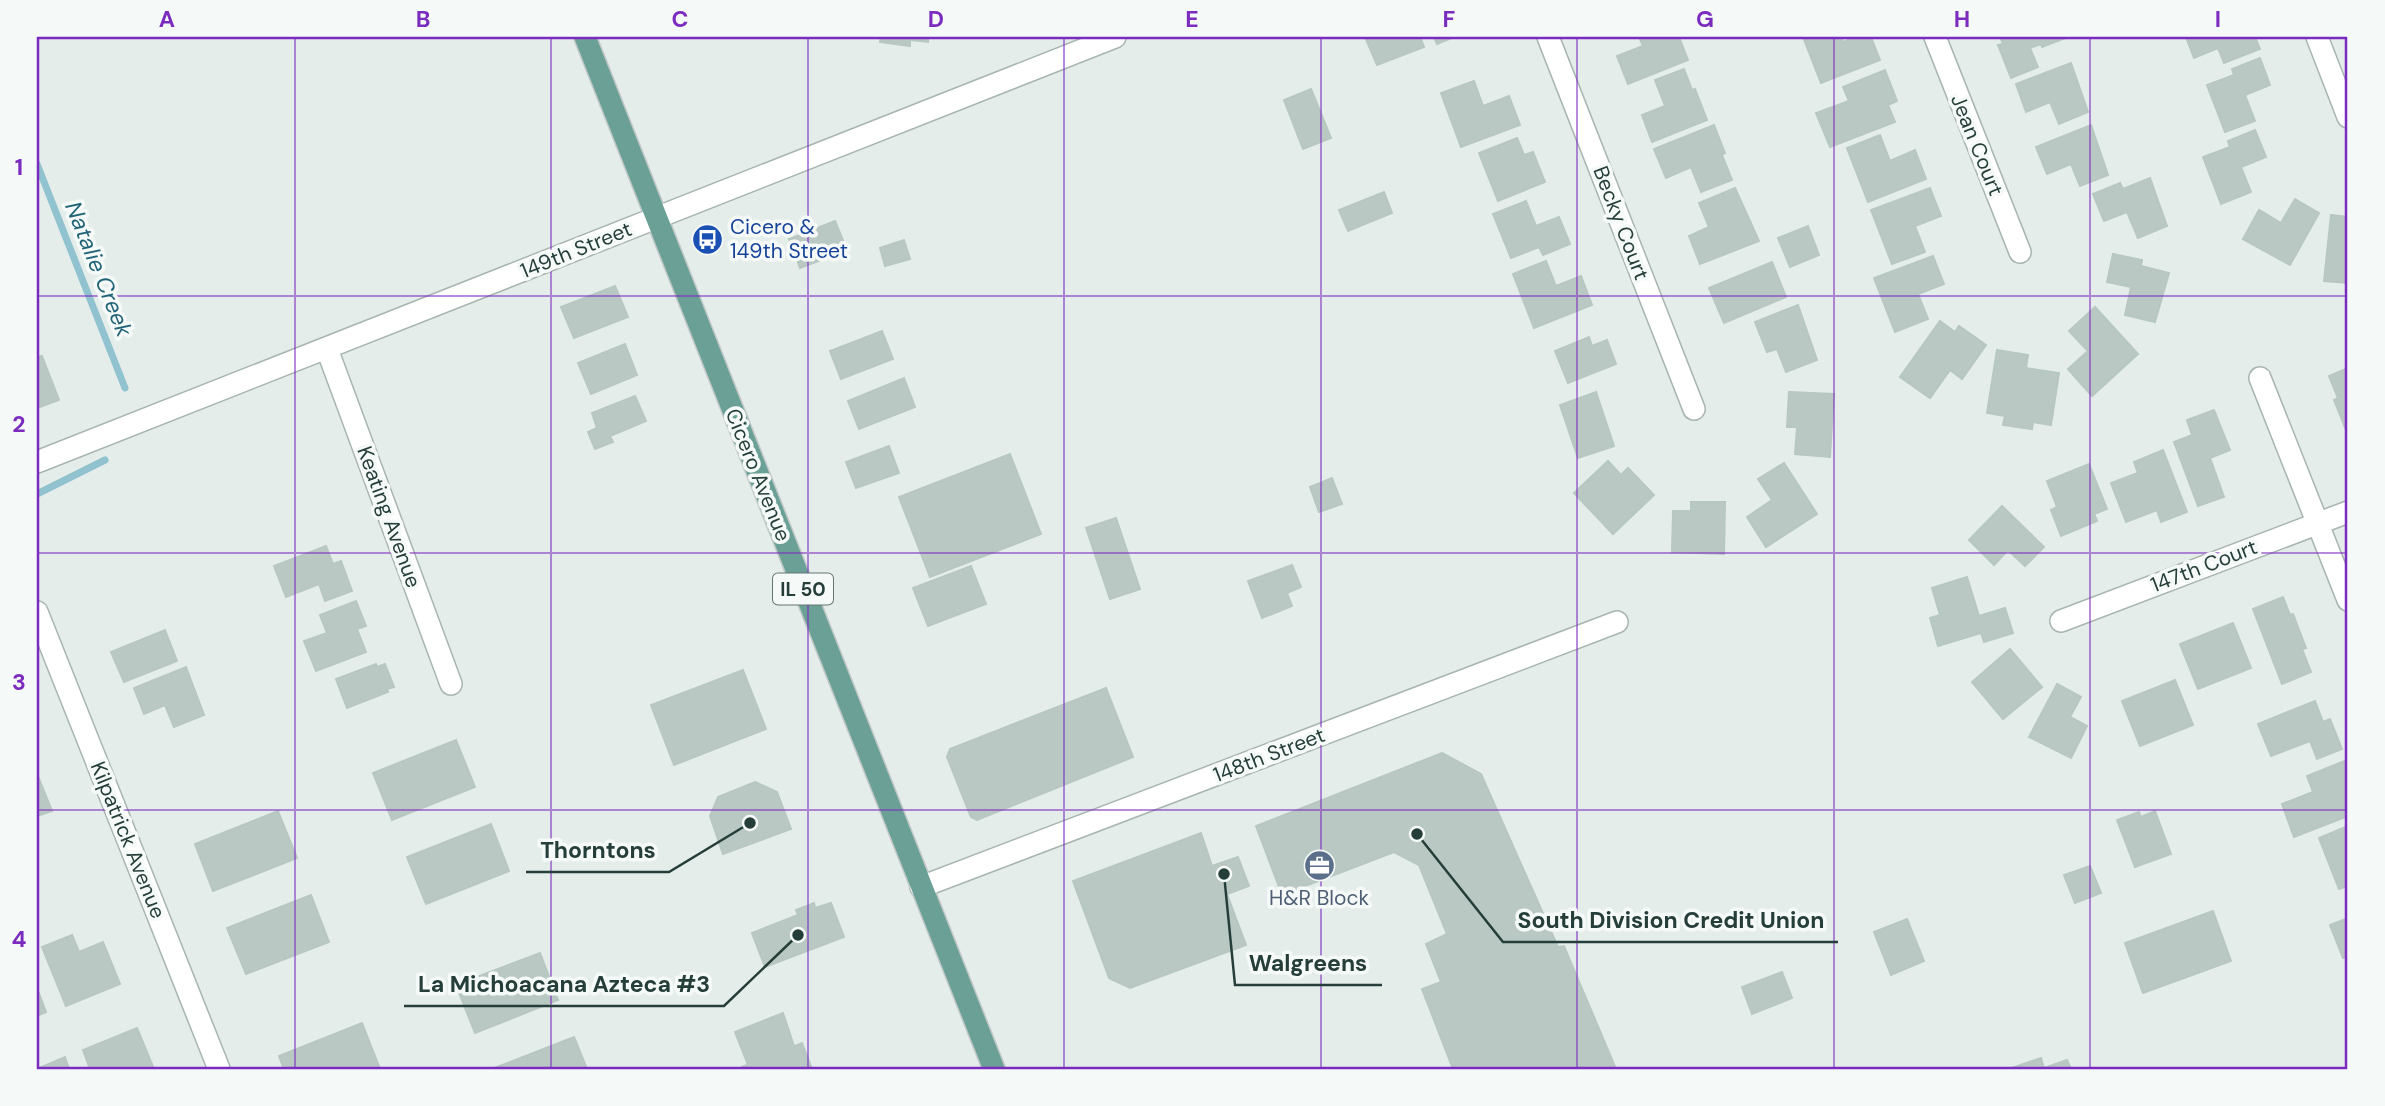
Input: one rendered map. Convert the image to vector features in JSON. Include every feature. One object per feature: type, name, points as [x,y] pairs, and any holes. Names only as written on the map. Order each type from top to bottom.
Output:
[{"type":"main road","name":"Cicero Avenue","points":[[585,37],[994,1069]]},
{"type":"street","name":"149th Street","points":[[37,462],[1115,37]]},
{"type":"street","name":"Becky Court","points":[[1548,37],[1694,409]]},
{"type":"street","name":"Jean Court","points":[[1934,37],[2020,252]]},
{"type":"street","points":[[2318,37],[2348,117]]},
{"type":"street","name":"Keating Avenue","points":[[327,349],[452,684]]},
{"type":"street","points":[[2260,377],[2348,600]]},
{"type":"street","name":"147th Court","points":[[2061,621],[2348,512]]},
{"type":"street","name":"Kilpatrick Avenue","points":[[37,612],[219,1069]]},
{"type":"street","name":"148th Street","points":[[921,887],[1617,622]]},
{"type":"building","points":[[881,37],[928,37],[928,42],[910,40],[910,46],[880,42]]},
{"type":"building","points":[[1365,37],[1420,37],[1424,47],[1377,65]]},
{"type":"building","points":[[1434,37],[1454,37],[1437,44]]},
{"type":"building","points":[[1639,37],[1679,37],[1688,60],[1628,84],[1617,56],[1643,46]]},
{"type":"building","points":[[1803,37],[1841,37],[1843,42],[1856,37],[1871,37],[1880,60],[1821,83]]},
{"type":"building","points":[[2000,37],[2068,37],[2042,47],[2041,44],[2030,48],[2038,67],[2011,78],[1998,45],[2003,44]]},
{"type":"building","points":[[2186,37],[2255,37],[2260,49],[2224,63],[2218,48],[2194,58]]},
{"type":"building","points":[[2260,58],[2270,85],[2245,95],[2255,121],[2225,132],[2207,85],[2234,75],[2232,69]]},
{"type":"building","points":[[2071,63],[2088,112],[2059,124],[2050,102],[2026,112],[2016,84]]},
{"type":"building","points":[[1684,69],[1707,120],[1652,142],[1642,115],[1665,106],[1655,80]]},
{"type":"building","points":[[1885,70],[1897,101],[1888,105],[1895,122],[1830,147],[1816,113],[1849,101],[1843,87]]},
{"type":"building","points":[[1474,81],[1483,106],[1509,96],[1520,125],[1461,147],[1441,93]]},
{"type":"building","points":[[1311,89],[1331,138],[1303,149],[1284,100]]},
{"type":"building","points":[[1714,125],[1732,180],[1701,192],[1691,167],[1666,178],[1654,149]]},
{"type":"building","points":[[2091,125],[2108,175],[2080,186],[2071,164],[2047,174],[2036,147]]},
{"type":"building","points":[[2255,130],[2266,157],[2241,167],[2251,192],[2221,204],[2203,157],[2230,147],[2228,141]]},
{"type":"building","points":[[1880,135],[1890,161],[1915,150],[1926,179],[1868,202],[1847,148]]},
{"type":"building","points":[[1517,138],[1524,155],[1533,152],[1545,182],[1498,201],[1479,153]]},
{"type":"building","points":[[2150,178],[2167,226],[2138,238],[2127,212],[2104,221],[2093,194],[2120,183],[2123,189]]},
{"type":"building","points":[[1735,188],[1759,241],[1700,264],[1689,236],[1709,227],[1699,203]]},
{"type":"building","points":[[1930,188],[1941,216],[1915,226],[1925,252],[1892,264],[1871,210]]},
{"type":"building","points":[[1384,192],[1392,213],[1348,231],[1339,210]]},
{"type":"building","points":[[2295,199],[2319,213],[2290,265],[2243,239],[2259,210],[2281,223]]},
{"type":"building","points":[[1526,201],[1536,226],[1559,217],[1570,244],[1543,255],[1539,247],[1511,258],[1493,214]]},
{"type":"building","points":[[2331,215],[2348,217],[2348,283],[2324,281]]},
{"type":"building","points":[[835,221],[847,250],[800,268],[789,239]]},
{"type":"building","points":[[1808,226],[1819,255],[1790,267],[1778,238]]},
{"type":"building","points":[[904,240],[910,259],[885,266],[880,248]]},
{"type":"building","points":[[2113,254],[2142,260],[2141,266],[2169,273],[2155,322],[2125,315],[2131,287],[2107,282]]},
{"type":"building","points":[[1933,256],[1944,284],[1918,294],[1928,319],[1895,332],[1874,278]]},
{"type":"building","points":[[1546,261],[1556,286],[1581,276],[1592,305],[1534,328],[1513,274]]},
{"type":"building","points":[[1772,262],[1786,297],[1724,323],[1709,288]]},
{"type":"building","points":[[615,286],[628,317],[574,338],[561,307]]},
{"type":"building","points":[[1798,305],[1817,360],[1786,372],[1777,349],[1767,352],[1755,322]]},
{"type":"building","points":[[2095,307],[2138,354],[2092,396],[2068,369],[2088,351],[2069,331]]},
{"type":"building","points":[[1940,321],[1955,332],[1959,326],[1986,345],[1962,379],[1950,370],[1930,398],[1900,377]]},
{"type":"building","points":[[882,331],[893,359],[841,379],[830,351]]},
{"type":"building","points":[[1589,337],[1592,346],[1607,340],[1616,364],[1568,383],[1555,351]]},
{"type":"building","points":[[625,344],[637,375],[591,394],[578,363]]},
{"type":"building","points":[[1997,350],[2028,355],[2026,368],[2059,373],[2051,425],[2033,422],[2032,429],[2003,425],[2005,416],[1987,413]]},
{"type":"building","points":[[42,356],[59,400],[37,408],[37,357]]},
{"type":"building","points":[[2348,368],[2348,435],[2334,400],[2338,398],[2329,376]]},
{"type":"building","points":[[904,378],[915,407],[859,429],[848,401]]},
{"type":"building","points":[[1596,392],[1614,446],[1578,458],[1560,405]]},
{"type":"building","points":[[1789,392],[1834,394],[1830,457],[1795,454],[1797,427],[1787,427]]},
{"type":"building","points":[[635,396],[646,421],[610,436],[613,442],[595,449],[588,432],[597,428],[592,413]]},
{"type":"building","points":[[2214,410],[2230,450],[2210,458],[2224,497],[2198,506],[2174,442],[2192,435],[2187,420]]},
{"type":"building","points":[[889,446],[899,473],[856,488],[846,462]]},
{"type":"building","points":[[2163,450],[2187,512],[2161,522],[2157,510],[2126,522],[2111,483],[2138,473],[2134,462]]},
{"type":"building","points":[[1010,454],[1041,534],[930,577],[899,497]]},
{"type":"building","points":[[1608,461],[1621,475],[1628,468],[1654,495],[1613,534],[1574,493]]},
{"type":"building","points":[[1784,463],[1817,514],[1766,547],[1747,517],[1772,500],[1758,479]]},
{"type":"building","points":[[2089,464],[2107,509],[2094,514],[2097,521],[2061,536],[2051,510],[2057,507],[2047,481]]},
{"type":"building","points":[[1332,478],[1342,504],[1319,512],[1310,487]]},
{"type":"building","points":[[1691,502],[1725,502],[1724,554],[1672,552],[1673,511],[1691,511]]},
{"type":"building","points":[[2002,506],[2044,547],[2025,566],[2008,550],[1994,565],[1969,540]]},
{"type":"building","points":[[1116,518],[1140,589],[1110,599],[1086,528]]},
{"type":"building","points":[[326,546],[333,564],[341,561],[352,591],[325,601],[319,584],[286,597],[274,566]]},
{"type":"building","points":[[1292,565],[1301,587],[1287,593],[1292,606],[1262,618],[1248,581]]},
{"type":"building","points":[[971,566],[986,604],[928,626],[913,588]]},
{"type":"building","points":[[1967,577],[1979,616],[2005,608],[2013,633],[1984,642],[1981,633],[1938,646],[1930,618],[1940,615],[1932,588]]},
{"type":"building","points":[[2283,597],[2290,615],[2293,614],[2306,648],[2302,649],[2311,672],[2282,684],[2253,609]]},
{"type":"building","points":[[356,601],[366,626],[357,629],[366,652],[316,671],[304,641],[327,633],[320,615]]},
{"type":"building","points":[[2233,623],[2251,668],[2198,689],[2180,644]]},
{"type":"building","points":[[165,630],[177,661],[124,682],[111,652]]},
{"type":"building","points":[[2010,649],[2042,687],[2003,719],[1972,682]]},
{"type":"building","points":[[376,664],[377,667],[385,664],[394,687],[387,689],[388,692],[347,708],[336,679]]},
{"type":"building","points":[[186,667],[204,715],[174,727],[165,705],[144,714],[134,688]]},
{"type":"building","points":[[743,670],[766,729],[674,765],[651,705]]},
{"type":"building","points":[[2175,680],[2193,725],[2140,746],[2122,701]]},
{"type":"building","points":[[2057,684],[2081,697],[2070,717],[2087,726],[2071,758],[2029,737]]},
{"type":"building","points":[[1106,688],[1133,757],[977,820],[971,817],[947,757],[950,749]]},
{"type":"building","points":[[2315,701],[2323,722],[2330,719],[2342,749],[2317,759],[2310,741],[2271,756],[2258,724]]},
{"type":"building","points":[[456,740],[475,787],[392,820],[373,773]]},
{"type":"building","points":[[1442,753],[1481,774],[1558,947],[1564,946],[1616,1069],[1453,1069],[1422,989],[1441,982],[1426,944],[1447,934],[1419,865],[1394,852],[1282,895],[1256,826]]},
{"type":"building","points":[[2347,760],[2348,816],[2294,837],[2282,804],[2313,792],[2307,776]]},
{"type":"building","points":[[37,774],[52,811],[37,816]]},
{"type":"building","points":[[755,782],[777,792],[791,829],[723,854],[710,816],[718,797]]},
{"type":"building","points":[[278,811],[297,858],[213,891],[195,844]]},
{"type":"building","points":[[2155,811],[2171,854],[2135,867],[2117,820],[2139,812],[2141,817]]},
{"type":"building","points":[[491,824],[509,871],[426,904],[407,857]]},
{"type":"building","points":[[2348,826],[2348,886],[2339,889],[2319,838]]},
{"type":"building","points":[[1201,833],[1212,866],[1238,857],[1249,886],[1227,894],[1246,945],[1130,988],[1109,978],[1073,881]]},
{"type":"building","points":[[2090,866],[2101,893],[2075,903],[2064,875]]},
{"type":"building","points":[[311,895],[329,942],[246,974],[227,928]]},
{"type":"building","points":[[814,903],[815,908],[831,903],[844,937],[765,967],[752,933],[798,915],[796,910]]},
{"type":"building","points":[[2213,911],[2231,961],[2143,993],[2125,943]]},
{"type":"building","points":[[2348,918],[2348,956],[2343,958],[2330,925]]},
{"type":"building","points":[[1907,919],[1924,961],[1891,975],[1874,932]]},
{"type":"building","points":[[72,935],[79,952],[103,942],[120,984],[66,1006],[42,947]]},
{"type":"building","points":[[540,953],[558,1000],[475,1033],[456,985]]},
{"type":"building","points":[[1782,972],[1792,998],[1752,1014],[1742,987]]},
{"type":"building","points":[[37,988],[46,1012],[37,1016]]},
{"type":"building","points":[[783,1013],[794,1046],[748,1065],[735,1032]]},
{"type":"building","points":[[362,1023],[380,1069],[284,1069],[279,1056]]},
{"type":"building","points":[[137,1028],[154,1069],[90,1069],[83,1050]]},
{"type":"building","points":[[574,1037],[587,1069],[492,1069]]},
{"type":"building","points":[[802,1043],[812,1069],[742,1067]]},
{"type":"building","points":[[65,1057],[69,1069],[37,1069]]},
{"type":"building","points":[[2041,1058],[2044,1068],[2067,1060],[2071,1069],[2009,1069]]},
{"type":"waterway","name":"Natalie Creek","points":[[37,164],[125,388]]},
{"type":"waterway","name":"Natalie Creek","points":[[37,494],[105,460]]},
{"type":"place","name":"Cicero & 149th Street","points":[[707,239]]},
{"type":"place","name":"Thorntons","points":[[750,823]]},
{"type":"place","name":"South Division Credit Union","points":[[1417,834]]},
{"type":"place","name":"H&R Block","points":[[1319,866]]},
{"type":"place","name":"Walgreens","points":[[1224,874]]},
{"type":"place","name":"La Michoacana Azteca #3","points":[[798,935]]}]
